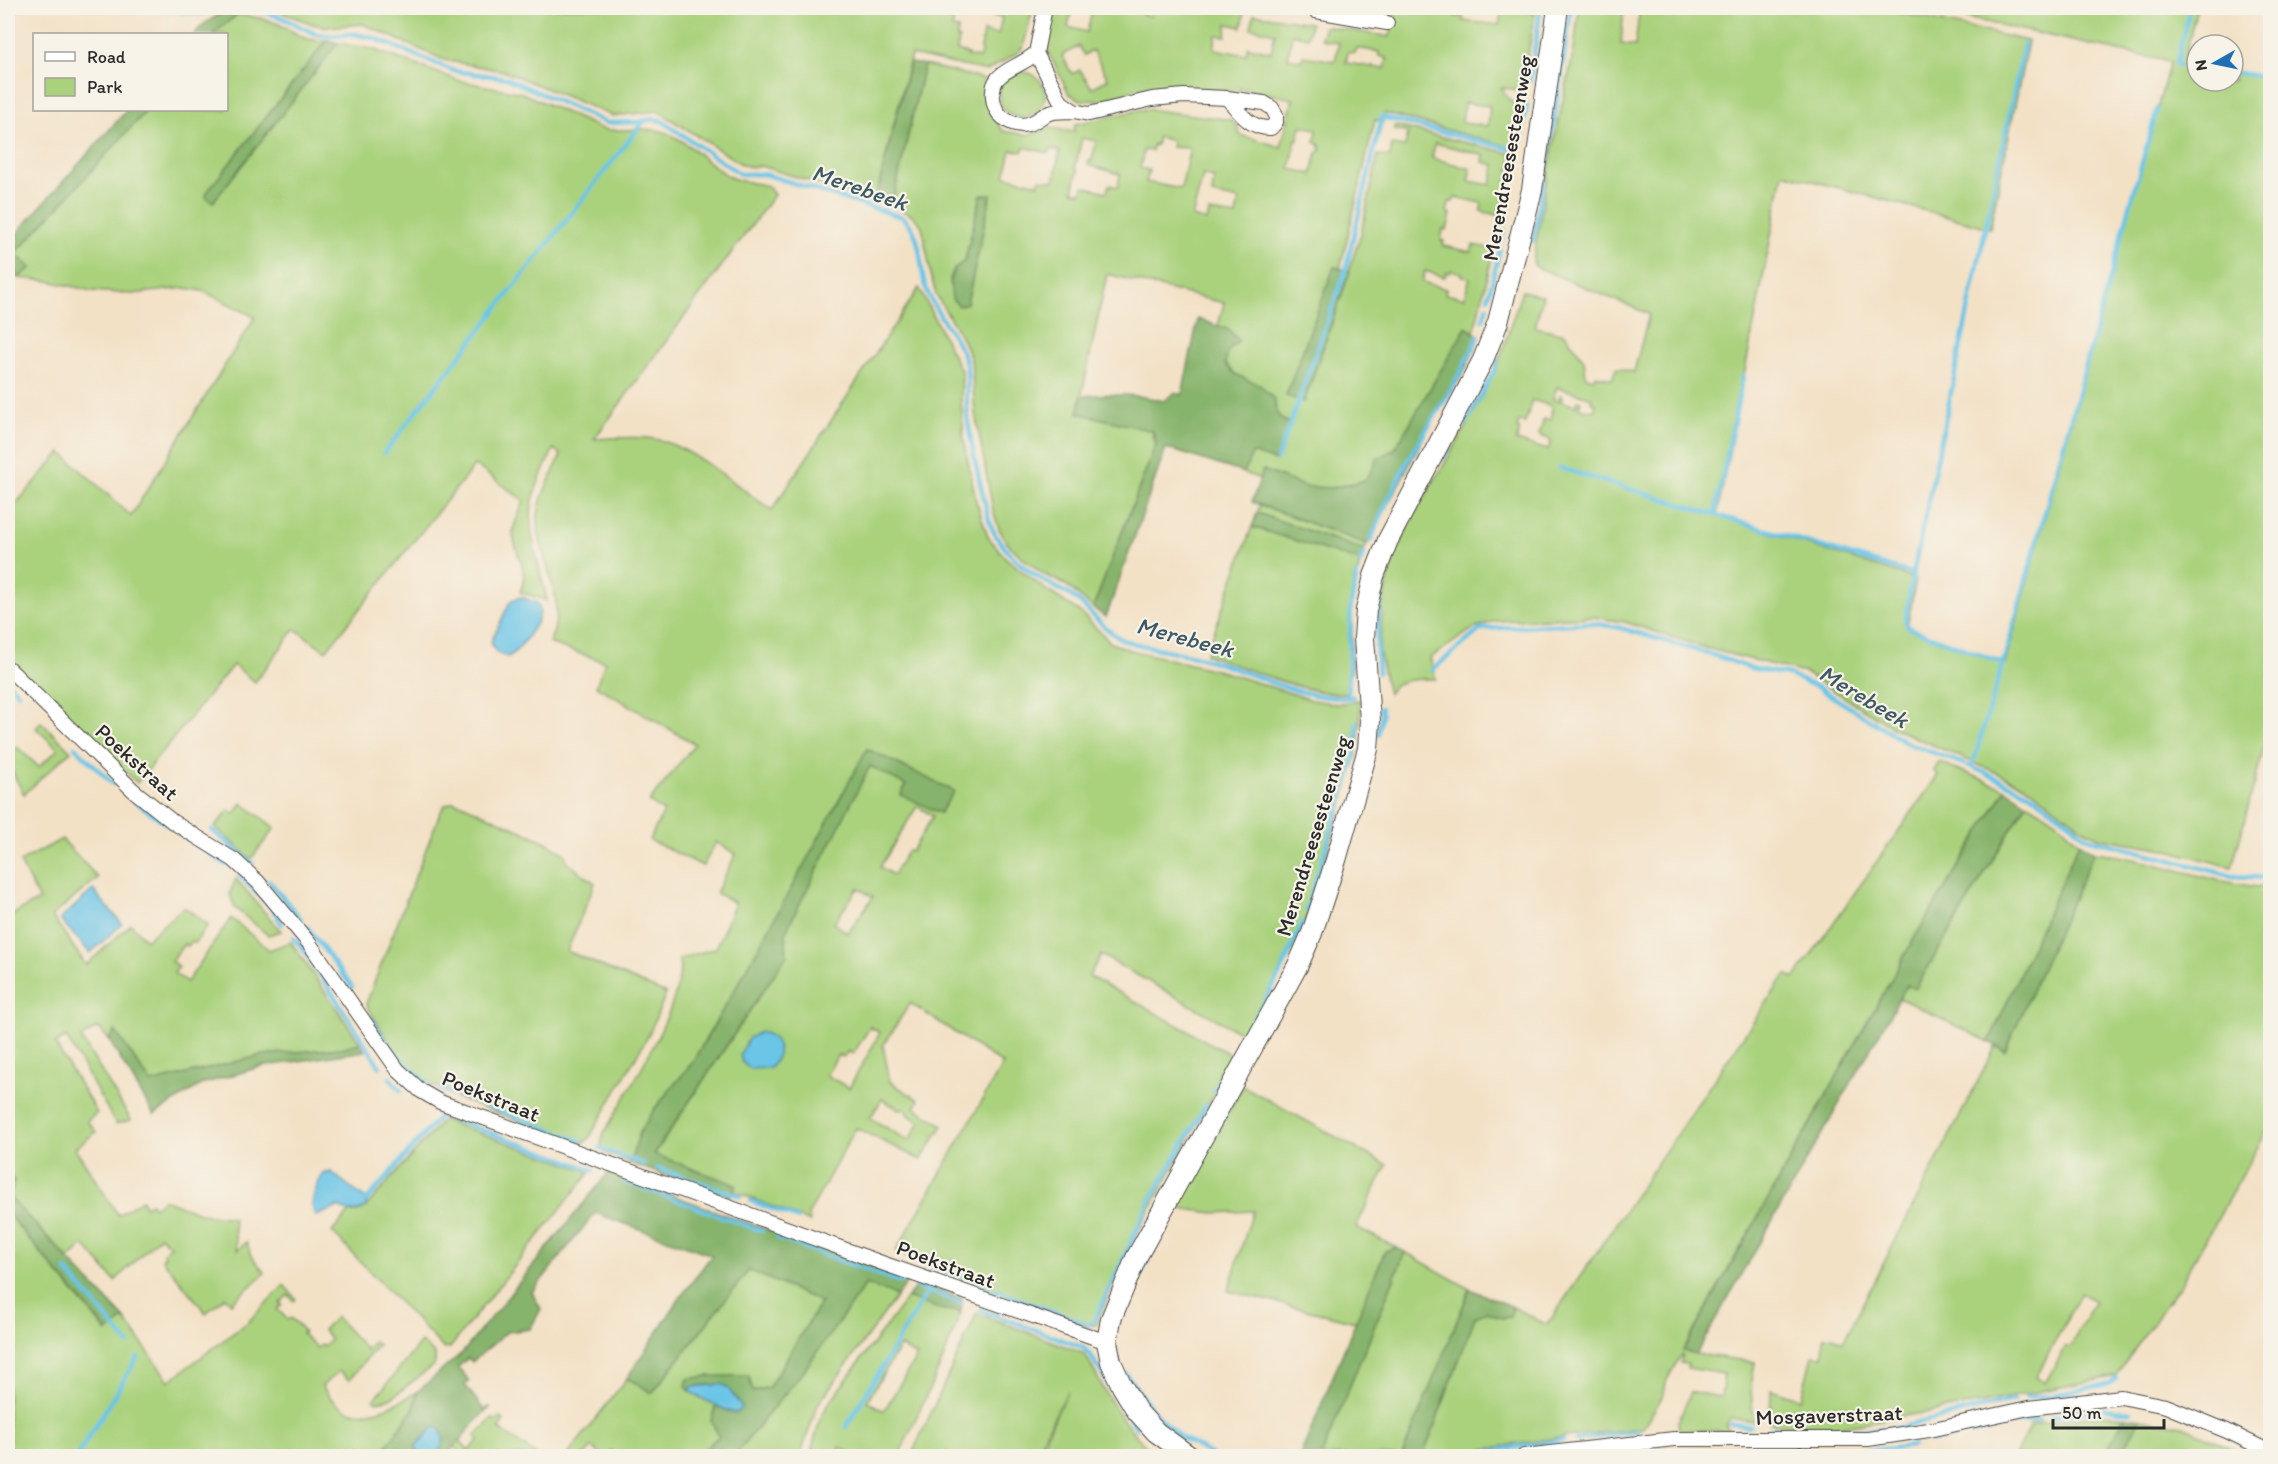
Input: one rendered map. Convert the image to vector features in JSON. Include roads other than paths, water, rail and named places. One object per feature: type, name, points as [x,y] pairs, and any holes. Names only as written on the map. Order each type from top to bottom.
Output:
[{"type":"main road","name":"Merendreesesteenweg","points":[[1189,1456],[1156,1432],[1137,1411],[1111,1362],[1107,1342],[1111,1319],[1136,1258],[1298,965],[1312,933],[1368,749],[1370,721],[1364,638],[1366,610],[1374,576],[1388,540],[1484,360],[1498,322],[1532,190],[1558,8]]},
{"type":"street","points":[[1045,8],[1036,53],[1027,62],[1006,70],[996,80],[992,91],[994,106],[1008,121],[1023,125],[1047,114],[1074,111],[1089,114],[1152,99],[1184,96],[1227,98]]},
{"type":"street","points":[[1302,8],[1387,23]]},
{"type":"street","points":[[1036,53],[1060,102],[1074,111]]},
{"type":"street","name":"Poekstraat","points":[[8,668],[133,790],[173,822],[234,860],[258,882],[309,943],[398,1070],[421,1090],[440,1102],[1107,1342]]},
{"type":"street","name":"Mosgaverstraat","points":[[1524,1456],[1674,1439],[1868,1439],[1929,1430],[2029,1408],[2096,1399],[2133,1398],[2166,1406],[2271,1452]]},
{"type":"water","points":[[522,597],[537,603],[539,617],[527,638],[507,657],[496,652],[491,642],[510,602]]},
{"type":"water","points":[[93,890],[122,924],[90,953],[60,919]]},
{"type":"water","points":[[760,1032],[767,1034],[776,1042],[777,1057],[770,1068],[750,1069],[742,1062],[740,1054],[749,1038]]},
{"type":"water","points":[[331,1172],[367,1200],[366,1207],[352,1212],[338,1207],[317,1216],[312,1202],[323,1174]]},
{"type":"water","points":[[721,1384],[727,1387],[742,1407],[736,1413],[712,1404],[690,1391],[692,1387]]},
{"type":"water","points":[[434,1427],[438,1427],[444,1436],[443,1445],[435,1456],[419,1456],[416,1446]]},
{"type":"waterway","name":"Merebeek","points":[[152,8],[199,14],[227,8]]},
{"type":"waterway","name":"Merebeek","points":[[250,8],[280,17],[316,34],[333,36],[354,34],[374,38],[454,71],[506,78],[607,123],[653,119],[662,121],[740,174],[764,174],[902,217],[914,232],[926,288],[965,359],[968,422],[979,479],[992,528],[1009,552],[1031,572],[1077,600],[1106,628],[1126,641],[1205,659],[1298,691],[1336,698],[1353,697]]},
{"type":"waterway","points":[[1533,241],[1571,8]]},
{"type":"waterway","points":[[2185,65],[2176,64],[2190,8]]},
{"type":"waterway","points":[[1530,81],[1540,12]]},
{"type":"waterway","points":[[1913,574],[2024,44]]},
{"type":"waterway","points":[[2266,77],[2270,59]]},
{"type":"waterway","points":[[2245,74],[2270,78]]},
{"type":"waterway","points":[[1277,459],[1344,276],[1382,117],[1518,151],[1527,105]]},
{"type":"waterway","points":[[2003,663],[2157,109]]},
{"type":"waterway","points":[[384,453],[643,122]]},
{"type":"waterway","points":[[1506,217],[1510,201]]},
{"type":"waterway","points":[[1501,241],[1504,230]]},
{"type":"waterway","points":[[1488,298],[1500,249]]},
{"type":"waterway","points":[[1483,320],[1487,307]]},
{"type":"waterway","points":[[1370,541],[1404,467],[1455,383],[1478,336]]},
{"type":"waterway","points":[[1466,423],[1494,371],[1497,360]]},
{"type":"waterway","points":[[1715,514],[1743,376]]},
{"type":"waterway","points":[[1442,459],[1450,446]]},
{"type":"waterway","points":[[1560,468],[1913,574],[1905,621],[1909,628],[2003,663],[1972,767]]},
{"type":"waterway","points":[[1360,562],[1364,553]]},
{"type":"waterway","points":[[1348,698],[1351,604],[1357,573]]},
{"type":"waterway","points":[[1378,673],[1378,623],[1385,573]]},
{"type":"waterway","name":"Merebeek","points":[[1432,670],[1481,629],[1591,623],[1617,627],[1750,668],[1789,675],[1817,687],[1907,743],[1972,767],[2029,793],[2087,838],[2232,876],[2270,878]]},
{"type":"waterway","points":[[8,682],[18,693]]},
{"type":"waterway","points":[[1378,735],[1381,708]]},
{"type":"waterway","points":[[1306,910],[1350,771],[1355,751],[1357,722]]},
{"type":"waterway","points":[[75,747],[113,784]]},
{"type":"waterway","points":[[134,801],[199,847]]},
{"type":"waterway","points":[[212,830],[252,863]]},
{"type":"waterway","points":[[210,854],[226,865]]},
{"type":"waterway","points":[[239,875],[272,908],[282,924]]},
{"type":"waterway","points":[[269,881],[301,919]]},
{"type":"waterway","points":[[1214,1090],[1283,968],[1302,922]]},
{"type":"waterway","points":[[308,928],[352,987]]},
{"type":"waterway","points":[[293,938],[302,947],[380,1067]]},
{"type":"waterway","points":[[371,1018],[397,1054],[428,1083]]},
{"type":"waterway","points":[[390,1078],[401,1091]]},
{"type":"waterway","points":[[441,1089],[581,1141]]},
{"type":"waterway","points":[[1088,1324],[1094,1321],[1151,1199],[1206,1105]]},
{"type":"waterway","points":[[367,1200],[441,1115],[593,1170]]},
{"type":"waterway","points":[[600,1148],[644,1164]]},
{"type":"waterway","points":[[657,1168],[740,1196]]},
{"type":"waterway","points":[[623,1181],[762,1231]]},
{"type":"waterway","points":[[751,1201],[798,1219]]},
{"type":"waterway","points":[[1137,1282],[1164,1228]]},
{"type":"waterway","points":[[777,1238],[900,1282]]},
{"type":"waterway","points":[[912,1260],[1083,1322]]},
{"type":"waterway","points":[[66,1270],[129,1344]]},
{"type":"waterway","points":[[917,1287],[961,1303]]},
{"type":"waterway","points":[[846,1427],[928,1291]]},
{"type":"waterway","points":[[981,1310],[1082,1347],[1089,1353],[1136,1428]]},
{"type":"waterway","points":[[77,1456],[138,1357]]},
{"type":"waterway","points":[[1126,1374],[1160,1419],[1180,1437],[1212,1455]]},
{"type":"waterway","points":[[2026,1397],[2050,1396],[2111,1383],[2116,1379]]},
{"type":"waterway","points":[[1818,1430],[1902,1427],[2014,1400]]},
{"type":"waterway","points":[[2104,1409],[2130,1412]]},
{"type":"waterway","points":[[2052,1417],[2089,1411]]},
{"type":"waterway","points":[[1971,1434],[2006,1424],[2039,1420]]},
{"type":"waterway","points":[[1731,1424],[1751,1426]]},
{"type":"waterway","points":[[1770,1428],[1803,1431]]},
{"type":"waterway","points":[[1576,1440],[1638,1431]]},
{"type":"waterway","points":[[1930,1441],[1952,1437]]},
{"type":"waterway","points":[[1460,1456],[1563,1440]]},
{"type":"waterway","points":[[1826,1455],[1913,1446]]},
{"type":"waterway","points":[[1157,1451],[1165,1456]]},
{"type":"waterway","points":[[1629,1456],[1678,1452]]},
{"type":"waterway","points":[[1717,1453],[1740,1453]]},
{"type":"waterway","points":[[1751,1453],[1778,1453]]},
{"type":"waterway","points":[[1791,1453],[1816,1453]]}]
